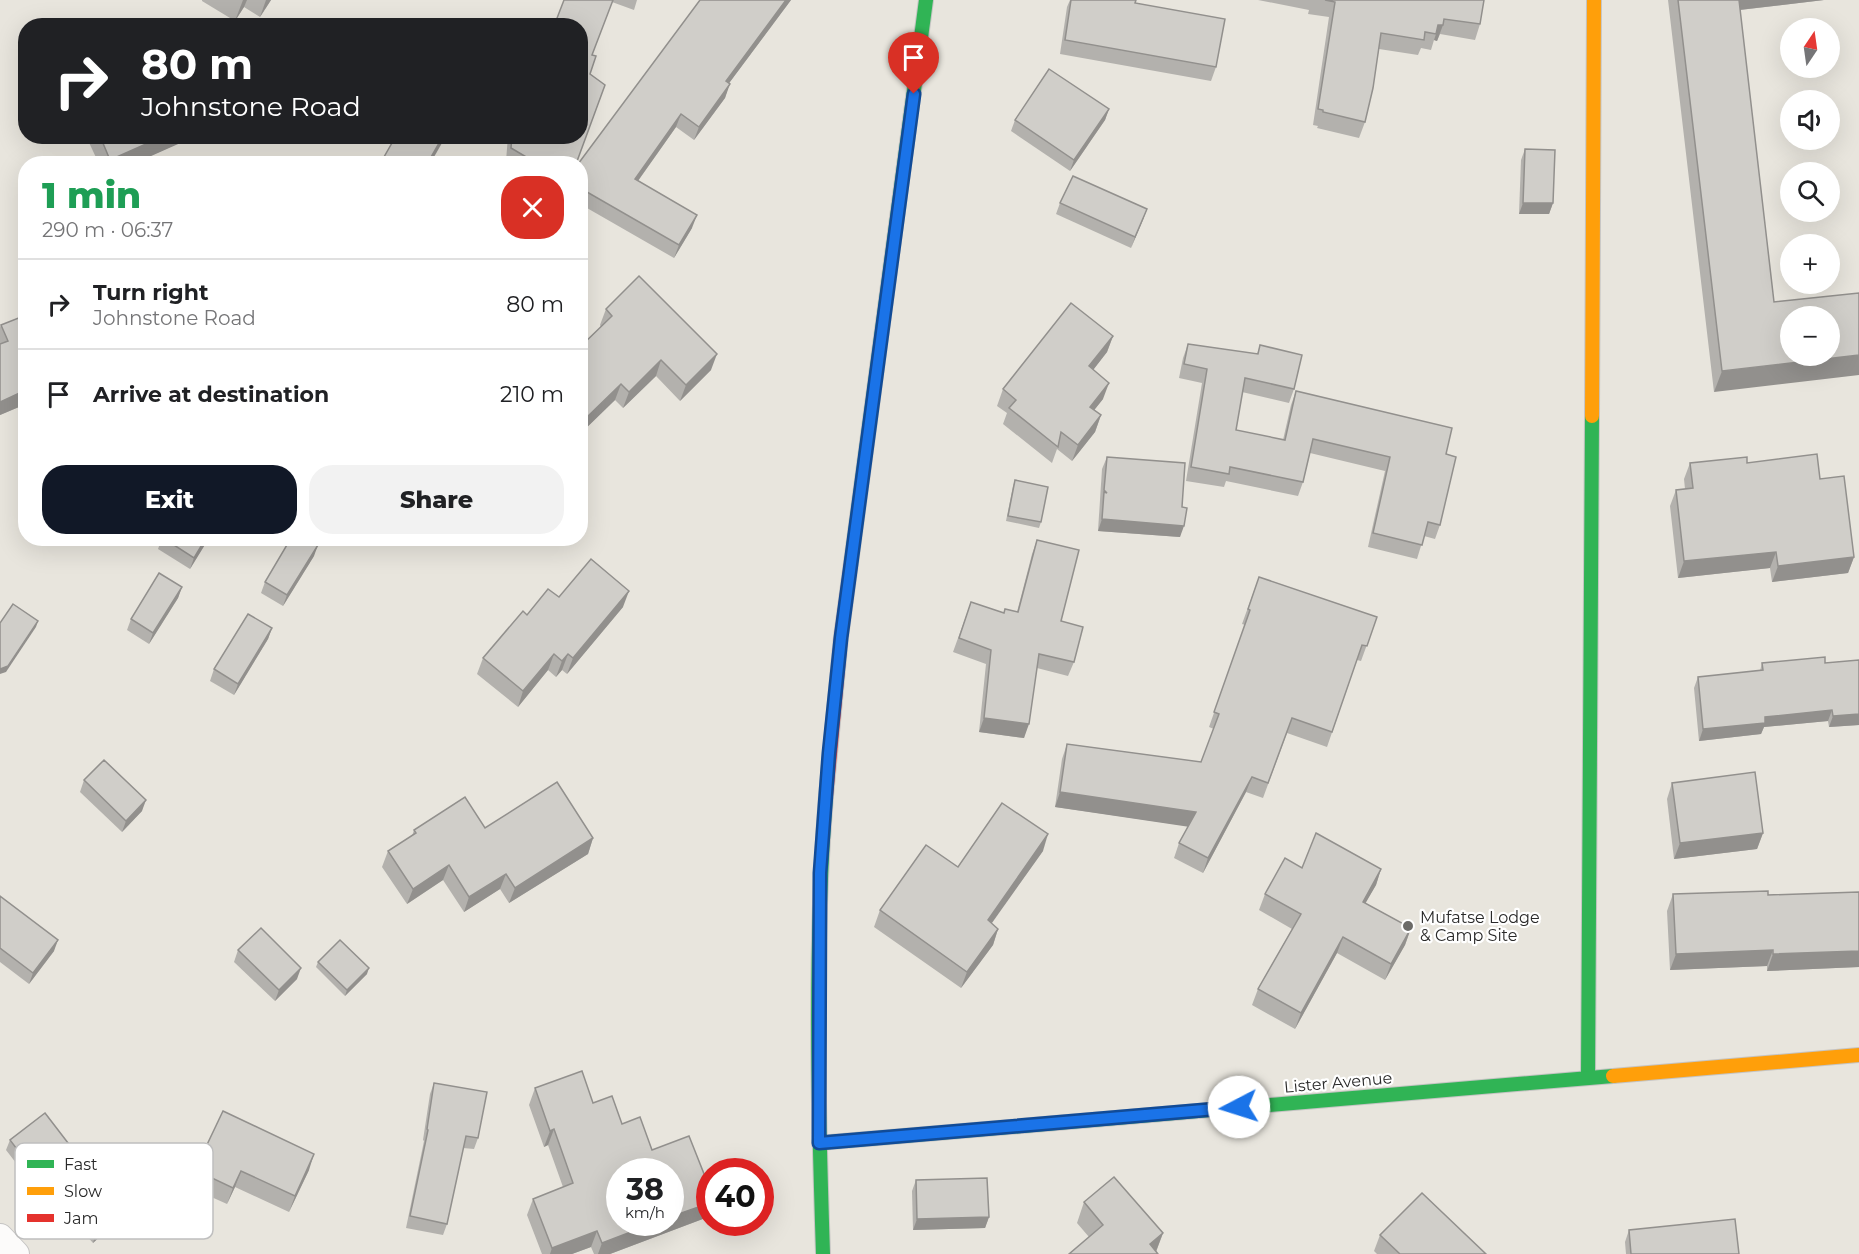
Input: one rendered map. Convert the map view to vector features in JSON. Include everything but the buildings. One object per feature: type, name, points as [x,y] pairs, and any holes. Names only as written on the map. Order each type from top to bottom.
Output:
[{"type":"street","points":[[823,1254],[819,1143],[820,873],[829,753],[843,626],[926,0]]},
{"type":"street","points":[[1588,1077],[1594,0]]},
{"type":"street","name":"Lister Avenue","points":[[819,1143],[1859,1055]]},
{"type":"street","points":[[0,1237],[16,1254]]},
{"type":"traffic: fast","points":[[851,563],[926,0]]},
{"type":"traffic: fast","points":[[1588,1077],[1592,416]]},
{"type":"traffic: fast","points":[[823,1254],[818,968],[826,796]]},
{"type":"traffic: fast","points":[[819,1143],[1613,1076]]},
{"type":"traffic: slow","points":[[1592,416],[1594,0]]},
{"type":"traffic: slow","points":[[1613,1076],[1859,1055]]},
{"type":"traffic: jam","points":[[826,796],[841,637],[851,563]]},
{"type":"place","name":"Mufatse Lodge & Camp Site","points":[[1408,926]]},
{"type":"route","points":[[914,94],[841,638],[829,753],[820,873],[819,1143],[1239,1107]]}]
